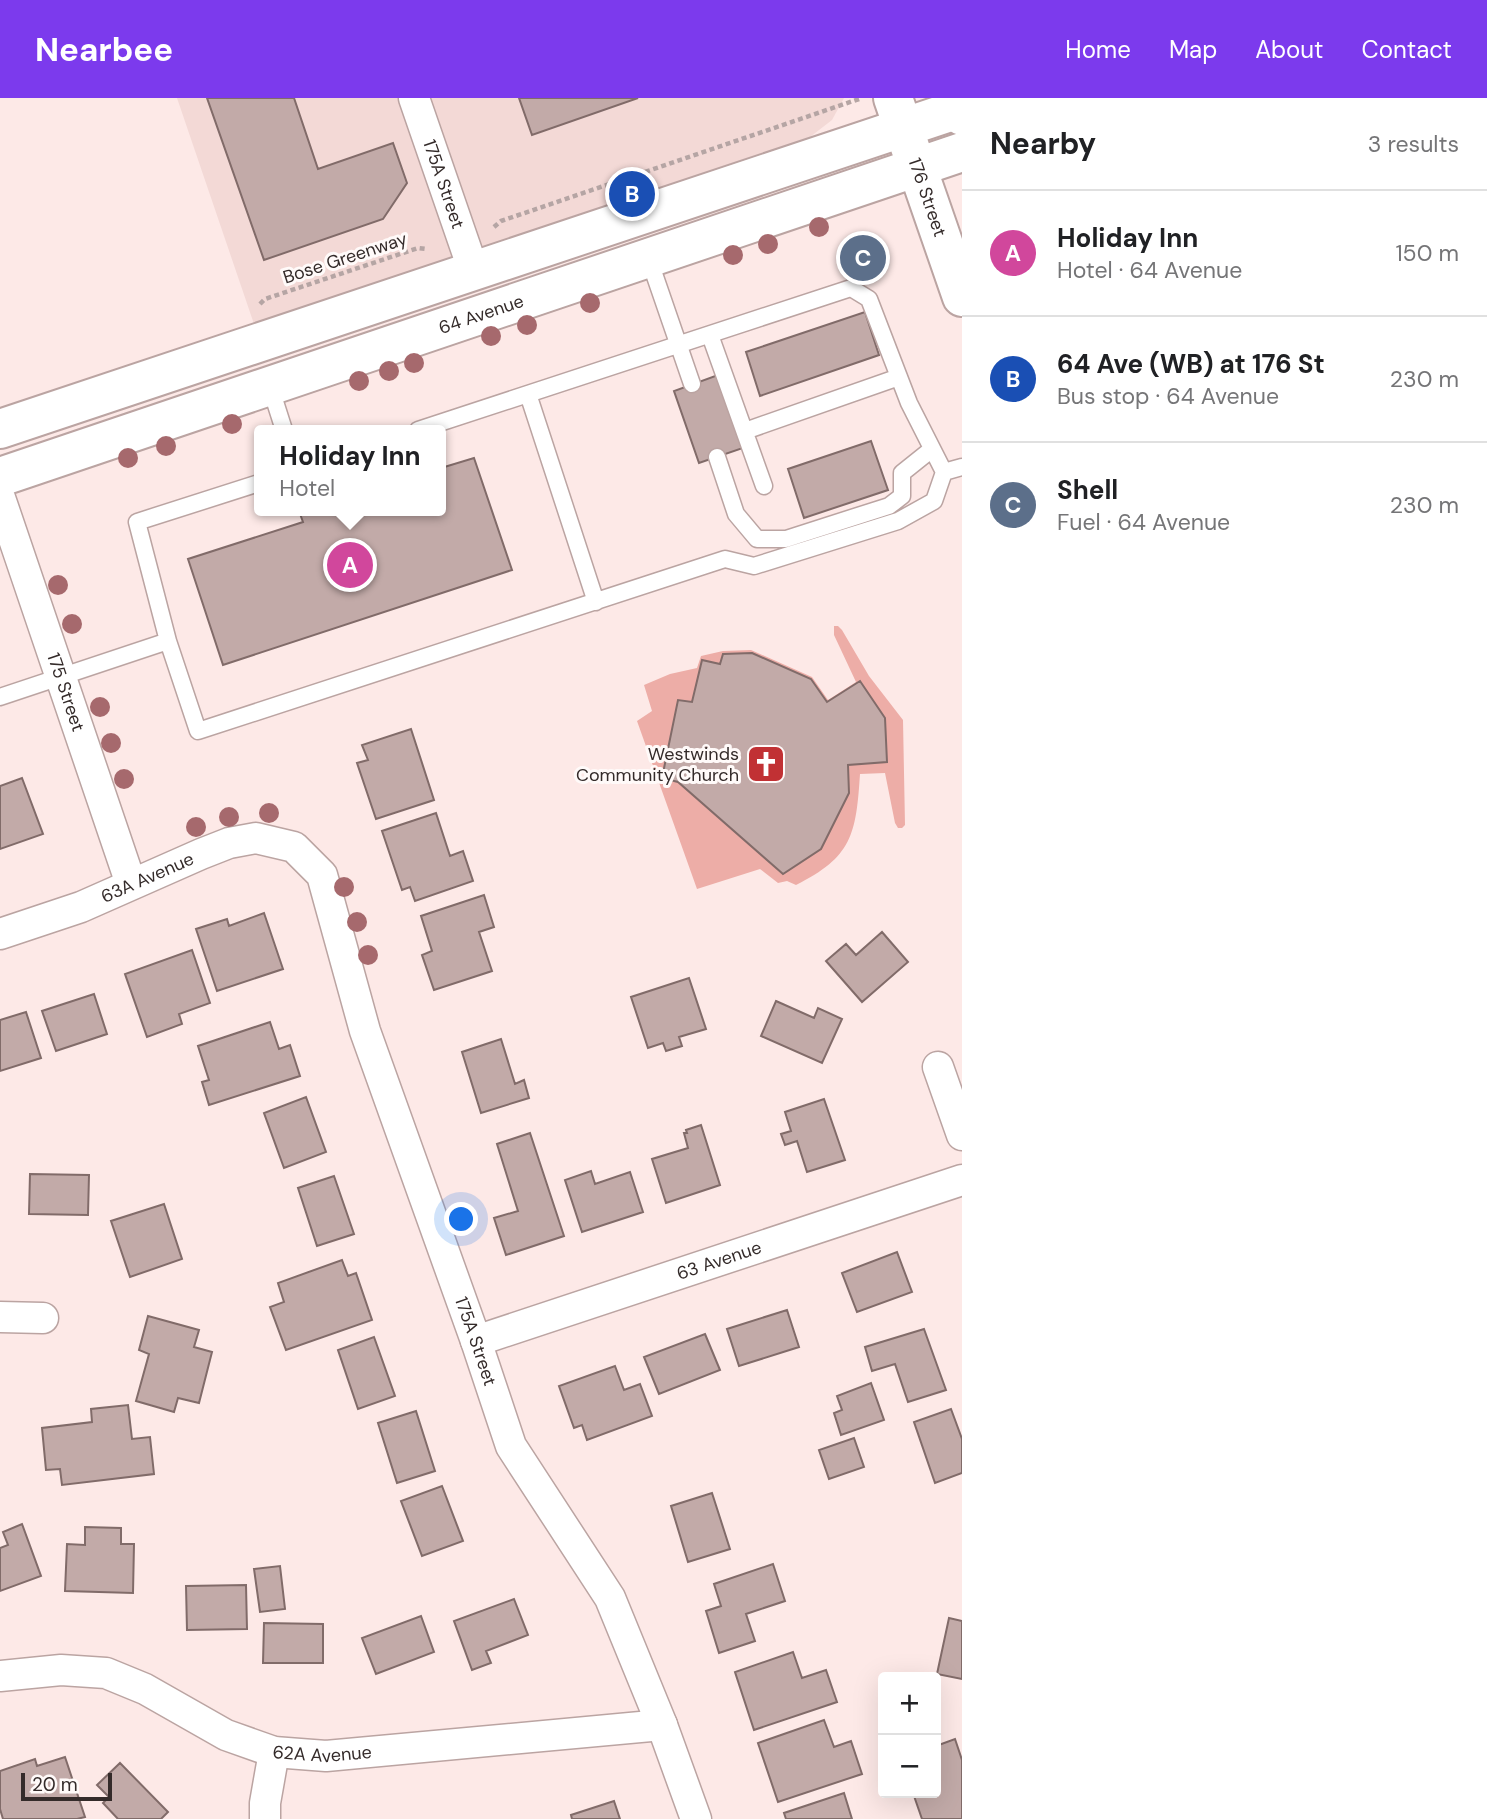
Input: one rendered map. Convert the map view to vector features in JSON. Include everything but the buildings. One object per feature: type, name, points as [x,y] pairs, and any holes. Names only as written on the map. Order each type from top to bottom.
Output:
[{"type":"main road","points":[[0,429],[473,270],[898,113],[960,107]]},
{"type":"main road","name":"176 Street","points":[[898,113],[962,297]]},
{"type":"main road","name":"64 Avenue","points":[[0,477],[962,152]]},
{"type":"main road","points":[[270,386],[320,345],[466,296],[471,289],[473,270]]},
{"type":"main road","points":[[0,468],[12,447],[221,376],[251,345]]},
{"type":"street","name":"175A Street","points":[[414,98],[473,270]]},
{"type":"street","name":"175 Street","points":[[0,498],[131,884]]},
{"type":"street","name":"63A Avenue","points":[[0,934],[81,907],[229,844],[256,838],[294,847]]},
{"type":"street","name":"175A Street","points":[[294,847],[322,876],[365,1031],[511,1446],[610,1598],[662,1725],[696,1819]]},
{"type":"street","points":[[938,1068],[962,1135]]},
{"type":"street","name":"63 Avenue","points":[[476,1341],[962,1180]]},
{"type":"street","points":[[0,1317],[43,1318]]},
{"type":"street","name":"62A Avenue","points":[[0,1676],[61,1670],[106,1673],[145,1689],[226,1735],[274,1752],[326,1756],[662,1725]]},
{"type":"street","points":[[265,1819],[265,1802],[274,1752]]},
{"type":"lane","points":[[649,259],[692,384]]},
{"type":"lane","points":[[254,484],[137,522],[168,641],[198,731],[725,559],[754,566],[898,521],[934,500],[944,472],[909,403],[869,299],[851,288],[433,425]]},
{"type":"lane","points":[[710,335],[764,486]]},
{"type":"lane","points":[[745,431],[899,377]]},
{"type":"lane","points":[[270,386],[282,425]]},
{"type":"lane","points":[[528,394],[596,602]]},
{"type":"lane","points":[[718,457],[736,514],[757,539],[786,539],[889,506],[902,496],[902,473],[932,449]]},
{"type":"lane","points":[[944,472],[962,467]]},
{"type":"lane","points":[[0,697],[168,641]]},
{"type":"path","points":[[487,232],[501,221],[863,98]]},
{"type":"path","name":"Bose Greenway","points":[[265,299],[418,248],[435,249]]},
{"type":"shaded area","points":[[177,98],[844,98],[832,120],[810,137],[254,324]]},
{"type":"shaded area","name":"Westwinds Community Church","points":[[834,626],[842,630],[869,676],[903,720],[905,825],[898,828],[895,823],[885,773],[860,774],[856,813],[848,842],[840,854],[815,875],[796,885],[787,881],[778,883],[760,869],[697,889],[637,721],[652,711],[644,685],[670,674],[697,668],[701,656],[723,651],[751,650],[812,677],[828,700],[856,682],[834,635]]},
{"type":"place","name":"64 Ave (WB) at 176 St","points":[[632,194]]},
{"type":"place","name":"Shell","points":[[863,258]]},
{"type":"place","name":"Holiday Inn","points":[[350,565]]},
{"type":"place","name":"Westwinds Community Church","points":[[766,764]]}]
